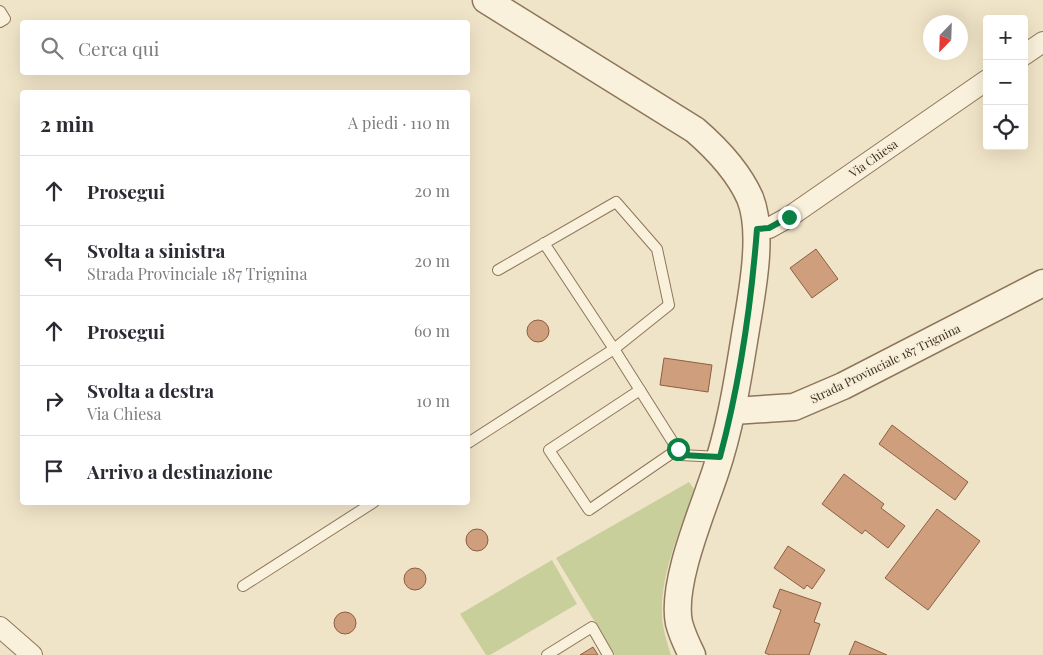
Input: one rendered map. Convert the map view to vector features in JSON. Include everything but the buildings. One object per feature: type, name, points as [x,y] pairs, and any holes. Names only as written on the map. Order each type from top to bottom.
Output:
[{"type":"street","points":[[486,0],[695,130],[713,146],[740,180],[750,199],[757,229],[752,292],[733,411],[720,457],[688,552],[678,596],[679,622],[692,655]]},
{"type":"street","points":[[1028,52],[1043,42]]},
{"type":"street","name":"Via Chiesa","points":[[757,229],[769,228],[789,217],[983,83]]},
{"type":"street","name":"Strada Provinciale 187 Trignina","points":[[733,411],[794,407],[843,386],[1043,283]]},
{"type":"street","points":[[0,627],[32,655]]},
{"type":"lane","points":[[0,11],[5,19],[0,22]]},
{"type":"lane","points":[[470,442],[614,349],[669,305],[657,249],[616,202],[498,270]]},
{"type":"lane","points":[[544,243],[681,455],[720,457]]},
{"type":"lane","points":[[640,390],[549,450],[589,510],[678,449]]},
{"type":"lane","points":[[243,586],[369,505]]},
{"type":"lane","points":[[547,655],[592,627],[608,655]]},
{"type":"green space","points":[[689,482],[694,489],[668,566],[663,597],[663,624],[671,655],[615,655],[556,558]]},
{"type":"green space","points":[[552,560],[577,604],[490,655],[486,655],[460,614]]},
{"type":"route","points":[[678,449],[681,455],[720,457],[733,411],[752,292],[757,229],[769,228],[789,217]]}]
